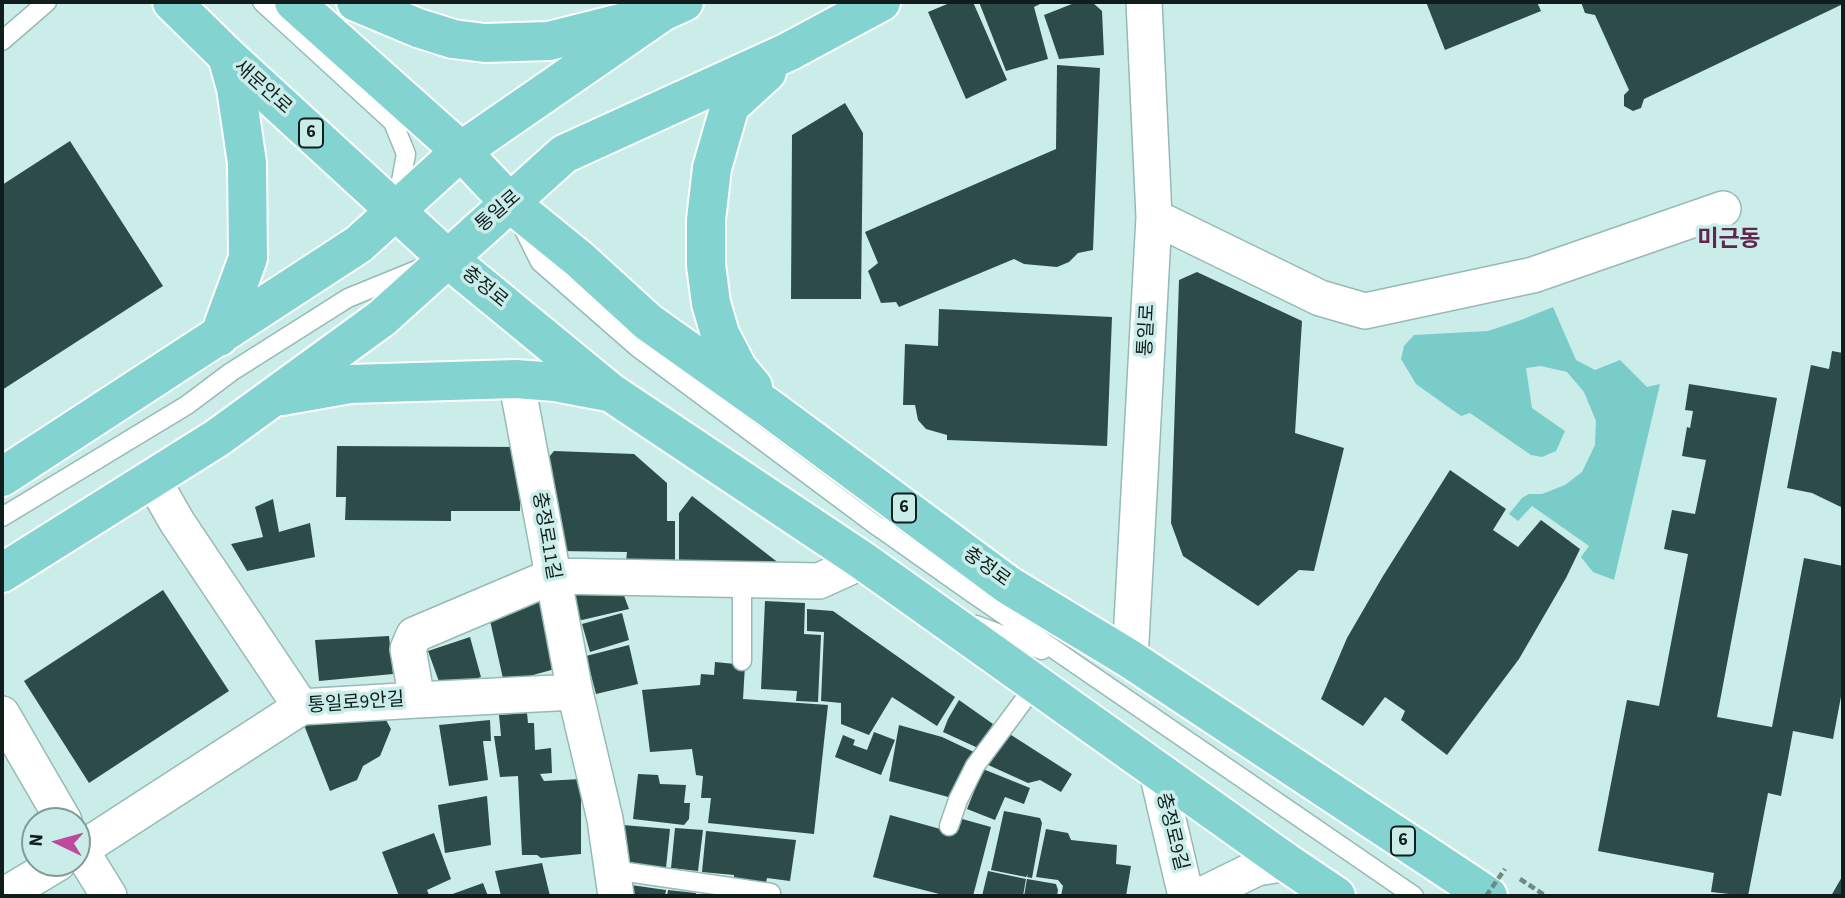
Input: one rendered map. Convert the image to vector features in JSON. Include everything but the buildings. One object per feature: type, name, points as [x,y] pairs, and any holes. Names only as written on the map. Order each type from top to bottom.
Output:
[{"type":"main road","name":"새문안로","points":[[172,2],[447,258]]},
{"type":"main road","name":"6","points":[[294,2],[461,151],[510,203]]},
{"type":"main road","points":[[356,2],[418,28],[453,39],[485,43],[549,41],[587,33],[673,7]]},
{"type":"main road","name":"통일로","points":[[2,573],[217,438],[382,318],[564,154],[788,52],[881,2]]},
{"type":"main road","points":[[2,477],[359,244],[461,151],[673,7]]},
{"type":"main road","points":[[769,408],[738,369],[720,334],[706,265],[706,220],[712,168],[730,106],[788,52]]},
{"type":"main road","points":[[219,337],[248,258],[247,163],[236,88],[227,56]]},
{"type":"main road","name":"충정로","points":[[510,203],[579,259],[648,322],[1008,584],[1493,887]]},
{"type":"main road","name":"충정로","points":[[447,258],[610,392],[863,561],[1336,896]]},
{"type":"main road","points":[[273,397],[350,384],[516,379],[555,382],[610,392]]},
{"type":"street","name":"통일로","points":[[1130,659],[1154,216],[1144,2]]},
{"type":"street","points":[[1154,216],[1320,298],[1365,312],[1533,275],[1723,209]]},
{"type":"street","name":"충정로11길","points":[[516,379],[575,692],[605,819],[614,883]]},
{"type":"street","points":[[153,480],[177,522],[301,707]]},
{"type":"street","points":[[553,576],[820,581],[863,561]]},
{"type":"street","name":"통일로9안길","points":[[91,834],[301,707],[417,700],[408,649],[414,635],[553,576]]},
{"type":"street","points":[[417,700],[575,692]]},
{"type":"street","points":[[2,714],[51,807]]},
{"type":"street","name":"충정로9길","points":[[1156,768],[1186,896]]},
{"type":"street","name":"충정로9길","points":[[1200,896],[1257,868],[1287,863]]},
{"type":"street","points":[[91,872],[109,896]]},
{"type":"street","name":"통일로9안길","points":[[3,896],[29,877]]},
{"type":"lane","points":[[2,41],[47,2]]},
{"type":"lane","points":[[262,2],[393,122],[406,154],[396,210]]},
{"type":"lane","points":[[510,203],[540,262],[637,347],[877,526],[1414,896]]},
{"type":"lane","points":[[2,517],[187,405],[239,367],[348,298],[447,258]]},
{"type":"lane","points":[[877,526],[1008,584]]},
{"type":"lane","points":[[742,580],[742,661]]},
{"type":"lane","points":[[930,608],[1068,660]]},
{"type":"lane","points":[[949,826],[975,766],[1036,684]]},
{"type":"lane","name":"충정로11길","points":[[614,883],[771,893]]},
{"type":"path","points":[[1493,887],[1546,896]]},
{"type":"shaded area","points":[[1553,307],[1576,360],[1595,370],[1620,360],[1647,387],[1660,384],[1614,580],[1593,572],[1581,557],[1589,546],[1532,506],[1518,521],[1509,514],[1522,498],[1565,485],[1582,472],[1595,445],[1596,421],[1584,392],[1567,372],[1541,366],[1526,368],[1532,408],[1565,431],[1556,451],[1542,457],[1531,455],[1470,413],[1461,416],[1416,384],[1401,359],[1404,346],[1414,335],[1488,331]]},
{"type":"district","name":"미근동","points":[[1729,241]]}]
